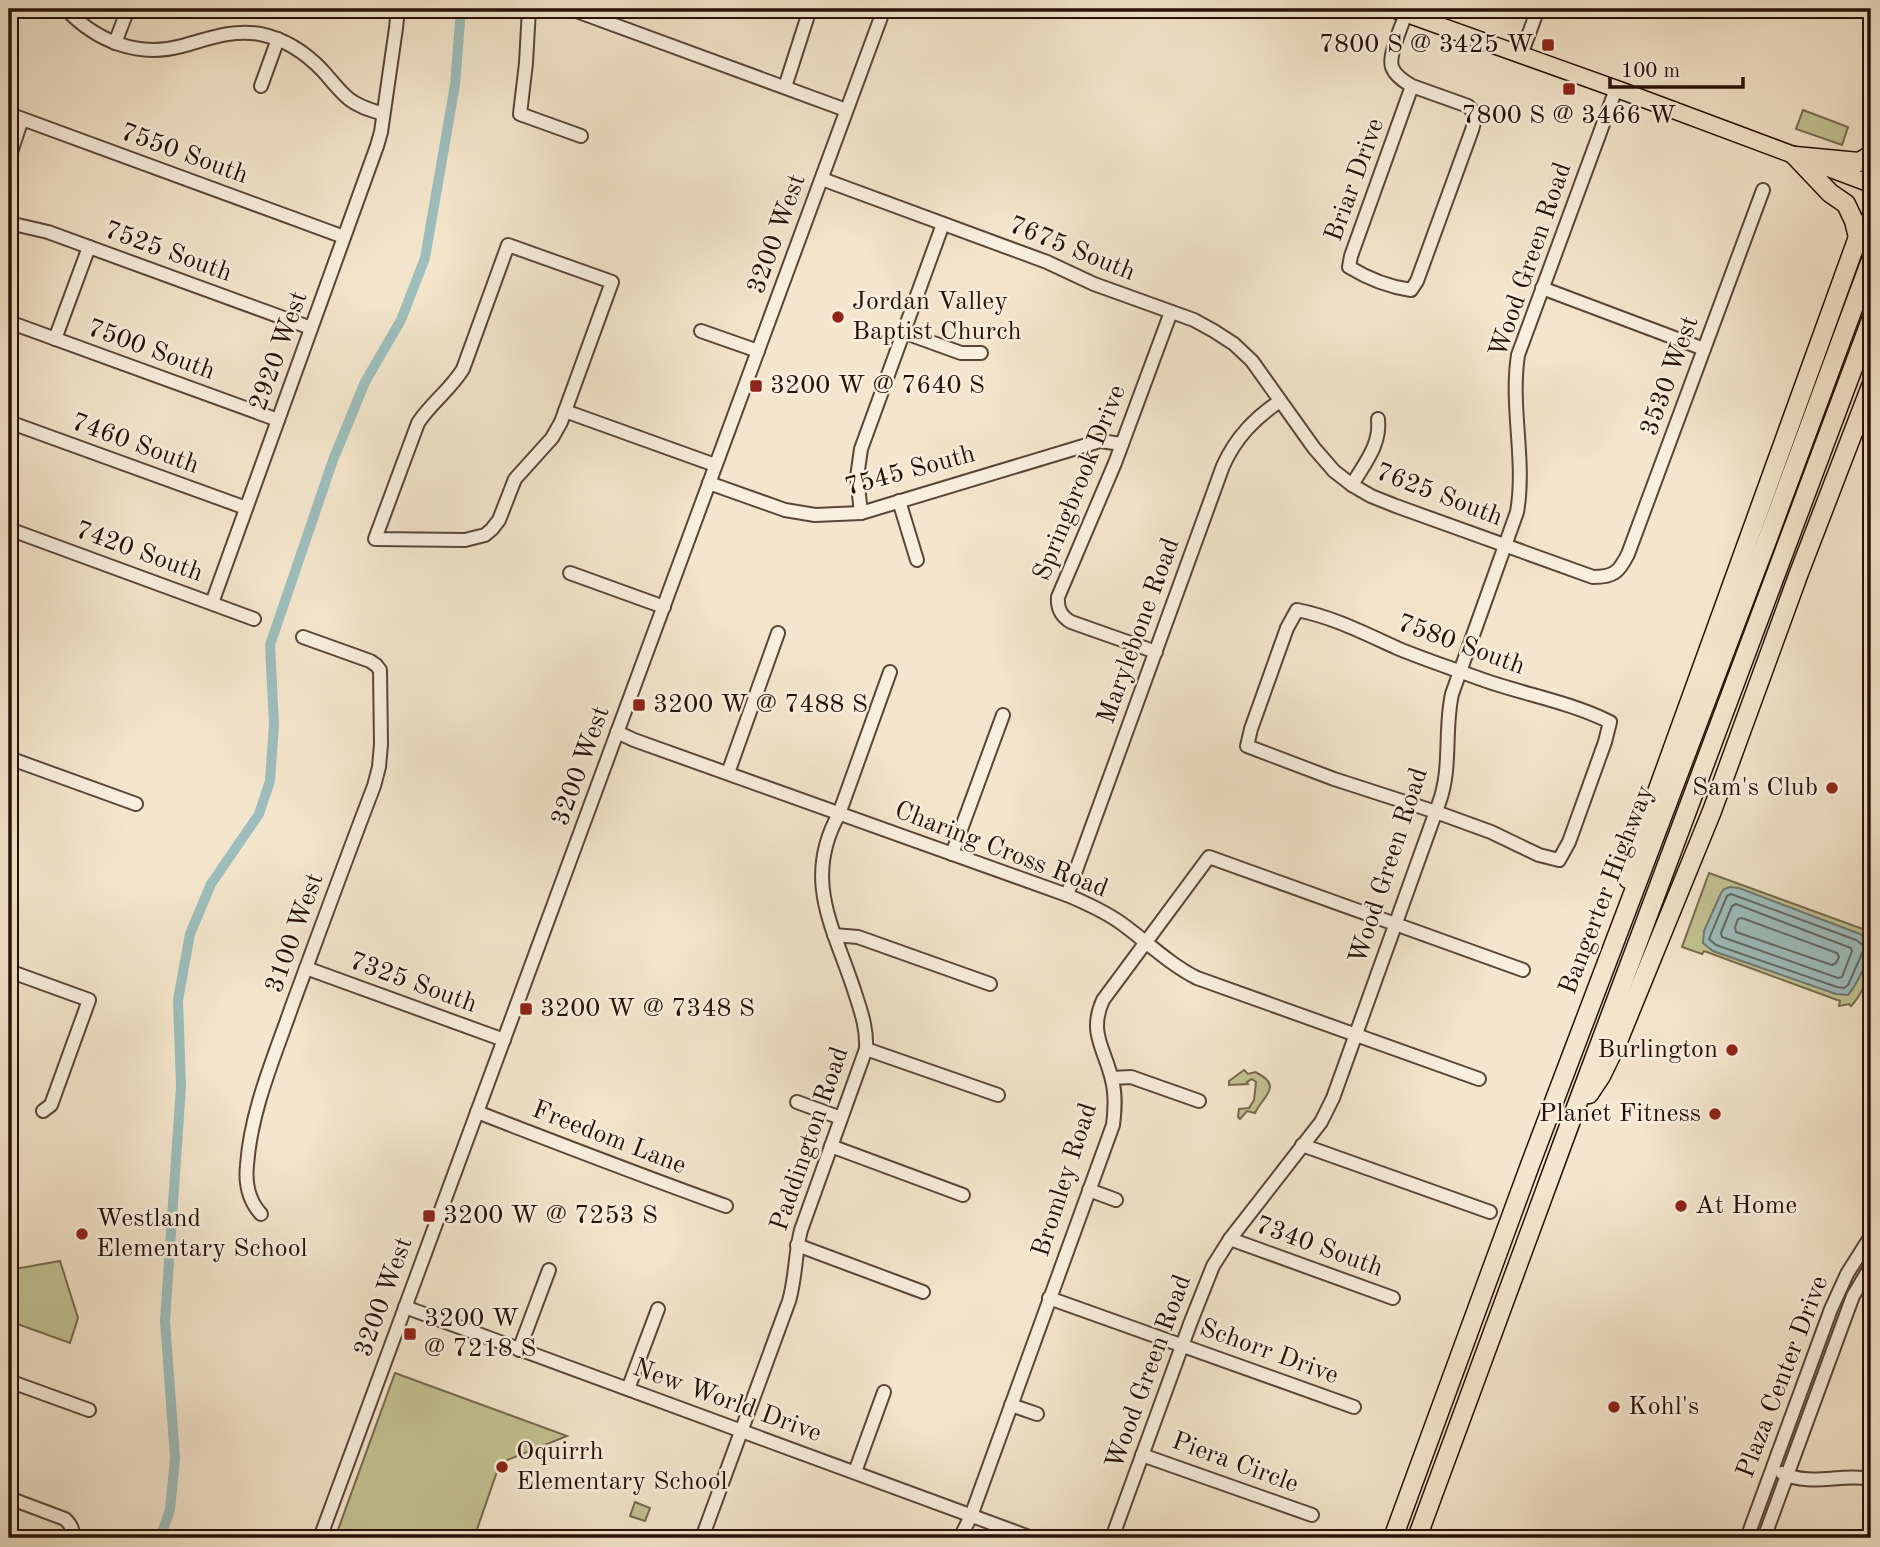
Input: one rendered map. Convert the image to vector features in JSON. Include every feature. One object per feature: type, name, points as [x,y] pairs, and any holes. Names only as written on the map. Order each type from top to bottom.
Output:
[{"type":"highway","points":[[1795,156],[1859,162],[1871,155]]},
{"type":"highway","points":[[1795,156],[1830,193],[1846,204],[1854,220],[1857,237]]},
{"type":"highway","points":[[1599,984],[1636,850],[1857,237],[1871,218]]},
{"type":"highway","name":"Bangerter Highway","points":[[1393,1538],[1530,1165],[1871,260]]},
{"type":"highway","name":"Bangerter Highway","points":[[1417,1538],[1871,320]]},
{"type":"highway","points":[[1569,1126],[1601,1076],[1618,1041],[1668,922],[1871,386]]},
{"type":"highway","points":[[1428,1538],[1453,1467],[1469,1397]]},
{"type":"main road","points":[[1399,11],[1871,184]]},
{"type":"street","points":[[66,9],[97,35],[134,49],[180,47],[225,34],[261,34],[278,39],[313,60],[351,100],[383,114]]},
{"type":"street","points":[[115,43],[128,9]]},
{"type":"street","name":"2920 West","points":[[212,603],[377,146],[398,9]]},
{"type":"street","points":[[528,9],[527,63],[520,114],[580,136]]},
{"type":"street","points":[[571,9],[846,110]]},
{"type":"street","points":[[785,87],[810,9]]},
{"type":"street","name":"3200 West","points":[[320,1538],[884,9]]},
{"type":"street","points":[[1521,55],[1538,9]]},
{"type":"street","points":[[1399,11],[1392,68],[1412,86]]},
{"type":"street","points":[[261,86],[278,39]]},
{"type":"street","name":"Briar Drive","points":[[1412,86],[1463,104],[1471,110],[1474,118],[1472,130],[1412,290],[1400,288],[1349,267],[1412,86]]},
{"type":"street","name":"Wood Green Road","points":[[1112,1538],[1206,1279],[1219,1255],[1321,1122],[1333,1098],[1436,811],[1447,774],[1448,710],[1517,512],[1520,493],[1515,377],[1518,355],[1616,89]]},
{"type":"street","name":"7550 South","points":[[9,114],[344,237]]},
{"type":"street","points":[[9,158],[22,119]]},
{"type":"street","name":"7675 South","points":[[821,179],[1047,262],[1094,284],[1204,326],[1234,344],[1252,361],[1280,401]]},
{"type":"street","name":"3530 West","points":[[1615,574],[1629,554],[1763,190]]},
{"type":"street","name":"7525 South","points":[[9,223],[48,232],[311,328]]},
{"type":"street","points":[[861,513],[857,477],[861,449],[943,224]]},
{"type":"street","points":[[508,245],[612,282],[565,411],[552,438],[515,479],[499,520],[485,535],[465,540],[375,539],[418,423],[457,380],[463,369],[508,245]]},
{"type":"street","points":[[55,339],[89,247]]},
{"type":"street","points":[[1542,288],[1704,349]]},
{"type":"street","name":"Springbrook Drive","points":[[1156,652],[1071,622],[1063,617],[1058,597],[1098,505],[1171,312]]},
{"type":"street","name":"7500 South","points":[[9,322],[278,420]]},
{"type":"street","points":[[701,331],[758,351]]},
{"type":"street","points":[[904,332],[961,353],[981,353]]},
{"type":"street","name":"7625 South","points":[[1280,401],[1334,471],[1371,496],[1593,577],[1615,574]]},
{"type":"street","name":"Marylebone Road","points":[[1067,895],[1230,452],[1254,421],[1280,401]]},
{"type":"street","points":[[565,411],[715,465]]},
{"type":"street","points":[[1352,485],[1376,444],[1378,419]]},
{"type":"street","name":"7460 South","points":[[9,422],[246,508]]},
{"type":"street","name":"7545 South","points":[[709,483],[785,510],[815,515],[861,513],[1100,441],[1122,444]]},
{"type":"street","points":[[899,501],[917,560]]},
{"type":"street","name":"7420 South","points":[[9,529],[254,619]]},
{"type":"street","points":[[570,573],[664,607]]},
{"type":"street","name":"7580 South","points":[[1297,610],[1337,621],[1400,649],[1460,671],[1509,689],[1592,713],[1609,722],[1605,742],[1569,842],[1559,860],[1539,855],[1491,832],[1436,811],[1334,779],[1247,746],[1287,628],[1297,610]]},
{"type":"street","points":[[728,773],[778,633]]},
{"type":"street","name":"3100 West","points":[[261,1214],[253,1206],[248,1193],[246,1168],[265,1081],[374,786],[381,744],[381,677],[376,664],[303,637]]},
{"type":"street","name":"Paddington Road","points":[[702,1538],[789,1301],[801,1230],[866,1049],[865,1025],[834,935],[823,898],[821,879],[826,844],[832,826],[839,814],[890,673]]},
{"type":"street","points":[[952,854],[1003,715]]},
{"type":"street","name":"Charing Cross Road","points":[[617,732],[1067,895],[1100,909],[1174,965],[1197,978],[1479,1079]]},
{"type":"street","points":[[9,758],[136,804]]},
{"type":"street","name":"Bromley Road","points":[[960,1538],[971,1516],[1112,1125],[1115,1095],[1097,1036],[1096,1019],[1103,1000],[1209,857],[1395,924]]},
{"type":"street","points":[[1395,924],[1522,970]]},
{"type":"street","points":[[834,935],[858,937],[990,984]]},
{"type":"street","name":"7325 South","points":[[306,968],[504,1040]]},
{"type":"street","points":[[9,971],[89,1000],[51,1105],[43,1111]]},
{"type":"street","points":[[866,1049],[998,1095]]},
{"type":"street","points":[[1112,1078],[1131,1077],[1199,1101]]},
{"type":"street","points":[[797,1102],[841,1118]]},
{"type":"street","name":"Freedom Lane","points":[[477,1112],[726,1206]]},
{"type":"street","points":[[1303,1145],[1490,1212]]},
{"type":"street","points":[[831,1146],[963,1195]]},
{"type":"street","points":[[1089,1189],[1116,1200]]},
{"type":"street","name":"Plaza Center Drive","points":[[1746,1538],[1840,1289],[1871,1236]]},
{"type":"street","name":"7340 South","points":[[1230,1240],[1393,1298]]},
{"type":"street","points":[[797,1245],[923,1292]]},
{"type":"street","name":"Plaza Center Drive","points":[[1763,1538],[1853,1296],[1871,1266]]},
{"type":"street","points":[[519,1350],[549,1270]]},
{"type":"street","name":"Schorr Drive","points":[[1049,1298],[1354,1407]]},
{"type":"street","name":"New World Drive","points":[[405,1307],[1032,1538]]},
{"type":"street","points":[[628,1389],[658,1309]]},
{"type":"street","points":[[9,1381],[89,1410]]},
{"type":"street","points":[[855,1472],[884,1392]]},
{"type":"street","points":[[1011,1405],[1037,1414]]},
{"type":"street","name":"Piera Circle","points":[[1142,1454],[1312,1515]]},
{"type":"street","points":[[1772,1468],[1801,1479],[1871,1479]]},
{"type":"street","points":[[9,1498],[65,1519],[71,1525],[73,1535]]},
{"type":"green space","points":[[1803,110],[1848,127],[1842,145],[1796,129]]},
{"type":"green space","points":[[1709,873],[1871,932],[1869,974],[1855,1002],[1851,1006],[1839,1006],[1840,1001],[1704,951],[1702,954],[1682,947]]},
{"type":"green space","points":[[1244,1070],[1248,1074],[1255,1072],[1264,1077],[1270,1087],[1255,1113],[1247,1111],[1240,1119],[1239,1109],[1249,1108],[1254,1100],[1256,1082],[1252,1079],[1248,1084],[1229,1085],[1229,1081]]},
{"type":"green space","points":[[60,1261],[78,1318],[70,1343],[9,1321],[9,1270]]},
{"type":"green space","points":[[395,1373],[567,1436],[500,1463],[474,1538],[335,1538]]},
{"type":"green space","points":[[635,1502],[650,1508],[645,1521],[630,1516]]},
{"type":"water","points":[[1730,887],[1739,888],[1867,939],[1870,947],[1868,958],[1848,995],[1836,994],[1713,951],[1703,943],[1704,931],[1721,893]]},
{"type":"waterway","points":[[160,1538],[170,1510],[175,1458],[165,1321],[181,1086],[178,1000],[190,934],[211,884],[259,814],[270,781],[274,724],[270,645],[333,460],[365,382],[401,320],[425,258],[455,85],[461,9]]},
{"type":"place","name":"7800 S @ 3425 W","points":[[1548,45]]},
{"type":"place","name":"7800 S @ 3466 W","points":[[1569,89]]},
{"type":"place","name":"Jordan Valley Baptist Church","points":[[838,317]]},
{"type":"place","name":"3200 W @ 7640 S","points":[[756,386]]},
{"type":"place","name":"3200 W @ 7488 S","points":[[639,705]]},
{"type":"place","name":"Sam's Club","points":[[1832,788]]},
{"type":"place","name":"3200 W @ 7348 S","points":[[526,1009]]},
{"type":"place","name":"Burlington","points":[[1732,1050]]},
{"type":"place","name":"Planet Fitness","points":[[1715,1114]]},
{"type":"place","name":"At Home","points":[[1681,1206]]},
{"type":"place","name":"3200 W @ 7253 S","points":[[429,1216]]},
{"type":"place","name":"Westland Elementary School","points":[[82,1234]]},
{"type":"place","name":"3200 W @ 7218 S","points":[[410,1334]]},
{"type":"place","name":"Kohl's","points":[[1614,1407]]},
{"type":"place","name":"Oquirrh Elementary School","points":[[502,1467]]}]
